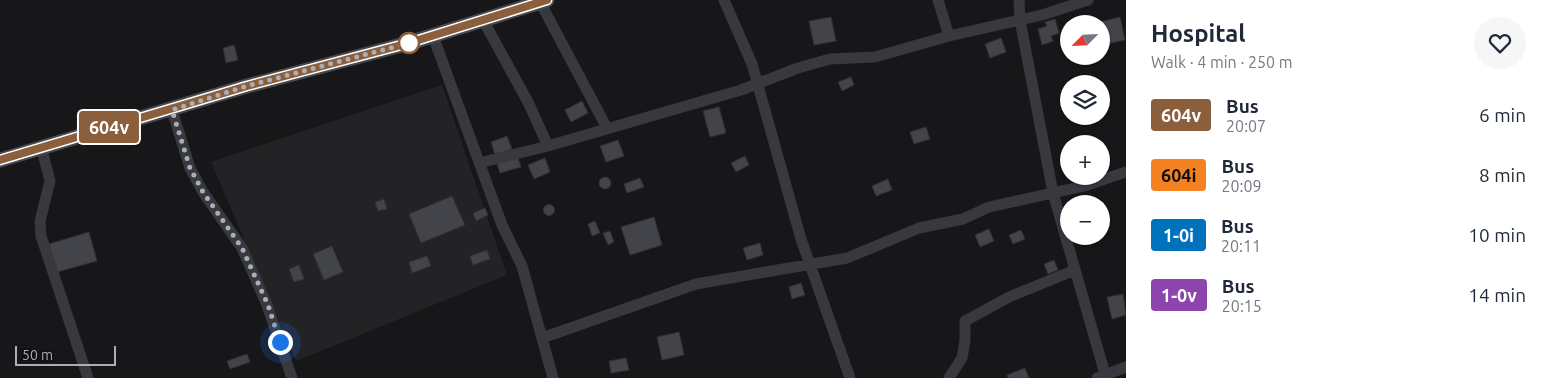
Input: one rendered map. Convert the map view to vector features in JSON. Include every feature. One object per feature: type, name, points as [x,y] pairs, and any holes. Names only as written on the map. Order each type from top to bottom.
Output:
[{"type":"street","points":[[724,0],[758,83],[801,238],[812,264],[850,378]]},
{"type":"street","points":[[938,0],[949,36]]},
{"type":"street","points":[[1019,0],[1020,20],[1053,193],[1075,270],[1101,376],[1126,367]]},
{"type":"street","points":[[479,163],[548,146],[758,83],[830,58],[875,57],[949,36],[1020,20],[1088,0]]},
{"type":"street","points":[[0,160],[41,146],[172,110],[247,86],[433,36],[543,1],[607,128]]},
{"type":"street","points":[[483,20],[528,102],[548,146]]},
{"type":"street","points":[[433,36],[502,225],[522,266],[553,378]]},
{"type":"street","points":[[172,110],[190,168],[203,192],[242,248],[268,305],[292,378]]},
{"type":"street","points":[[41,146],[50,181],[40,221],[41,236],[88,378]]},
{"type":"street","points":[[542,338],[696,284],[847,258],[919,228],[963,219],[989,207],[1053,193],[1126,172]]},
{"type":"street","points":[[949,378],[962,358],[965,341],[965,321],[1009,297],[1075,270]]},
{"type":"shaded area","points":[[442,85],[507,275],[296,361],[211,162]]},
{"type":"building","points":[[831,17],[836,41],[814,45],[809,21]]},
{"type":"building","points":[[1120,17],[1125,40],[1110,43],[1110,20]]},
{"type":"building","points":[[1055,19],[1059,33],[1051,36],[1053,41],[1042,45],[1038,29],[1047,26],[1045,22]]},
{"type":"building","points":[[1001,38],[1006,52],[990,58],[985,44]]},
{"type":"building","points":[[234,45],[238,60],[226,63],[223,48]]},
{"type":"building","points":[[851,77],[854,85],[842,91],[838,82]]},
{"type":"building","points":[[582,101],[588,113],[571,122],[565,110]]},
{"type":"building","points":[[719,107],[726,133],[710,137],[703,111]]},
{"type":"building","points":[[926,127],[930,139],[914,144],[910,132]]},
{"type":"building","points":[[507,136],[512,149],[495,155],[491,142]]},
{"type":"building","points":[[618,140],[624,156],[606,162],[600,146]]},
{"type":"building","points":[[517,155],[521,167],[500,173],[496,161]]},
{"type":"building","points":[[745,156],[749,165],[736,172],[731,163]]},
{"type":"building","points":[[545,158],[550,172],[534,179],[528,165]]},
{"type":"building","points":[[603,177],[607,177],[611,183],[607,189],[603,189],[599,185],[599,181]]},
{"type":"building","points":[[640,178],[644,187],[627,193],[624,184]]},
{"type":"building","points":[[888,179],[892,190],[876,196],[872,186]]},
{"type":"building","points":[[452,196],[465,225],[421,243],[409,214]]},
{"type":"building","points":[[384,199],[387,209],[378,211],[375,202]]},
{"type":"building","points":[[547,205],[551,205],[554,210],[553,214],[547,215],[544,212],[544,208]]},
{"type":"building","points":[[485,208],[488,215],[476,221],[473,213]]},
{"type":"building","points":[[654,217],[662,245],[630,255],[621,227]]},
{"type":"building","points":[[595,221],[600,233],[592,236],[588,224]]},
{"type":"building","points":[[989,229],[994,241],[980,247],[975,235]]},
{"type":"building","points":[[1021,230],[1025,239],[1013,244],[1009,235]]},
{"type":"building","points":[[610,231],[614,242],[608,245],[603,233]]},
{"type":"building","points":[[89,232],[97,261],[57,272],[49,244]]},
{"type":"building","points":[[760,243],[763,255],[747,260],[743,248]]},
{"type":"building","points":[[332,246],[343,272],[324,280],[313,254]]},
{"type":"building","points":[[487,250],[490,259],[473,265],[470,256]]},
{"type":"building","points":[[427,256],[431,266],[412,273],[409,262]]},
{"type":"building","points":[[1054,260],[1058,270],[1048,274],[1044,264]]},
{"type":"building","points":[[299,265],[304,279],[294,282],[289,269]]},
{"type":"building","points":[[801,283],[805,295],[792,299],[789,287]]},
{"type":"building","points":[[1123,294],[1126,315],[1112,319],[1107,297]]},
{"type":"building","points":[[679,332],[684,355],[662,360],[657,337]]},
{"type":"building","points":[[247,354],[250,362],[230,369],[227,361]]},
{"type":"building","points":[[626,358],[629,370],[611,373],[609,361]]},
{"type":"building","points":[[1025,368],[1029,378],[1008,378],[1007,375]]},
{"type":"bus line","name":"604v","points":[[0,160],[41,146],[172,110],[247,86],[409,43],[547,0]]},
{"type":"route","points":[[280,342],[268,305],[242,248],[203,192],[190,168],[172,110],[247,86],[409,43]]}]
